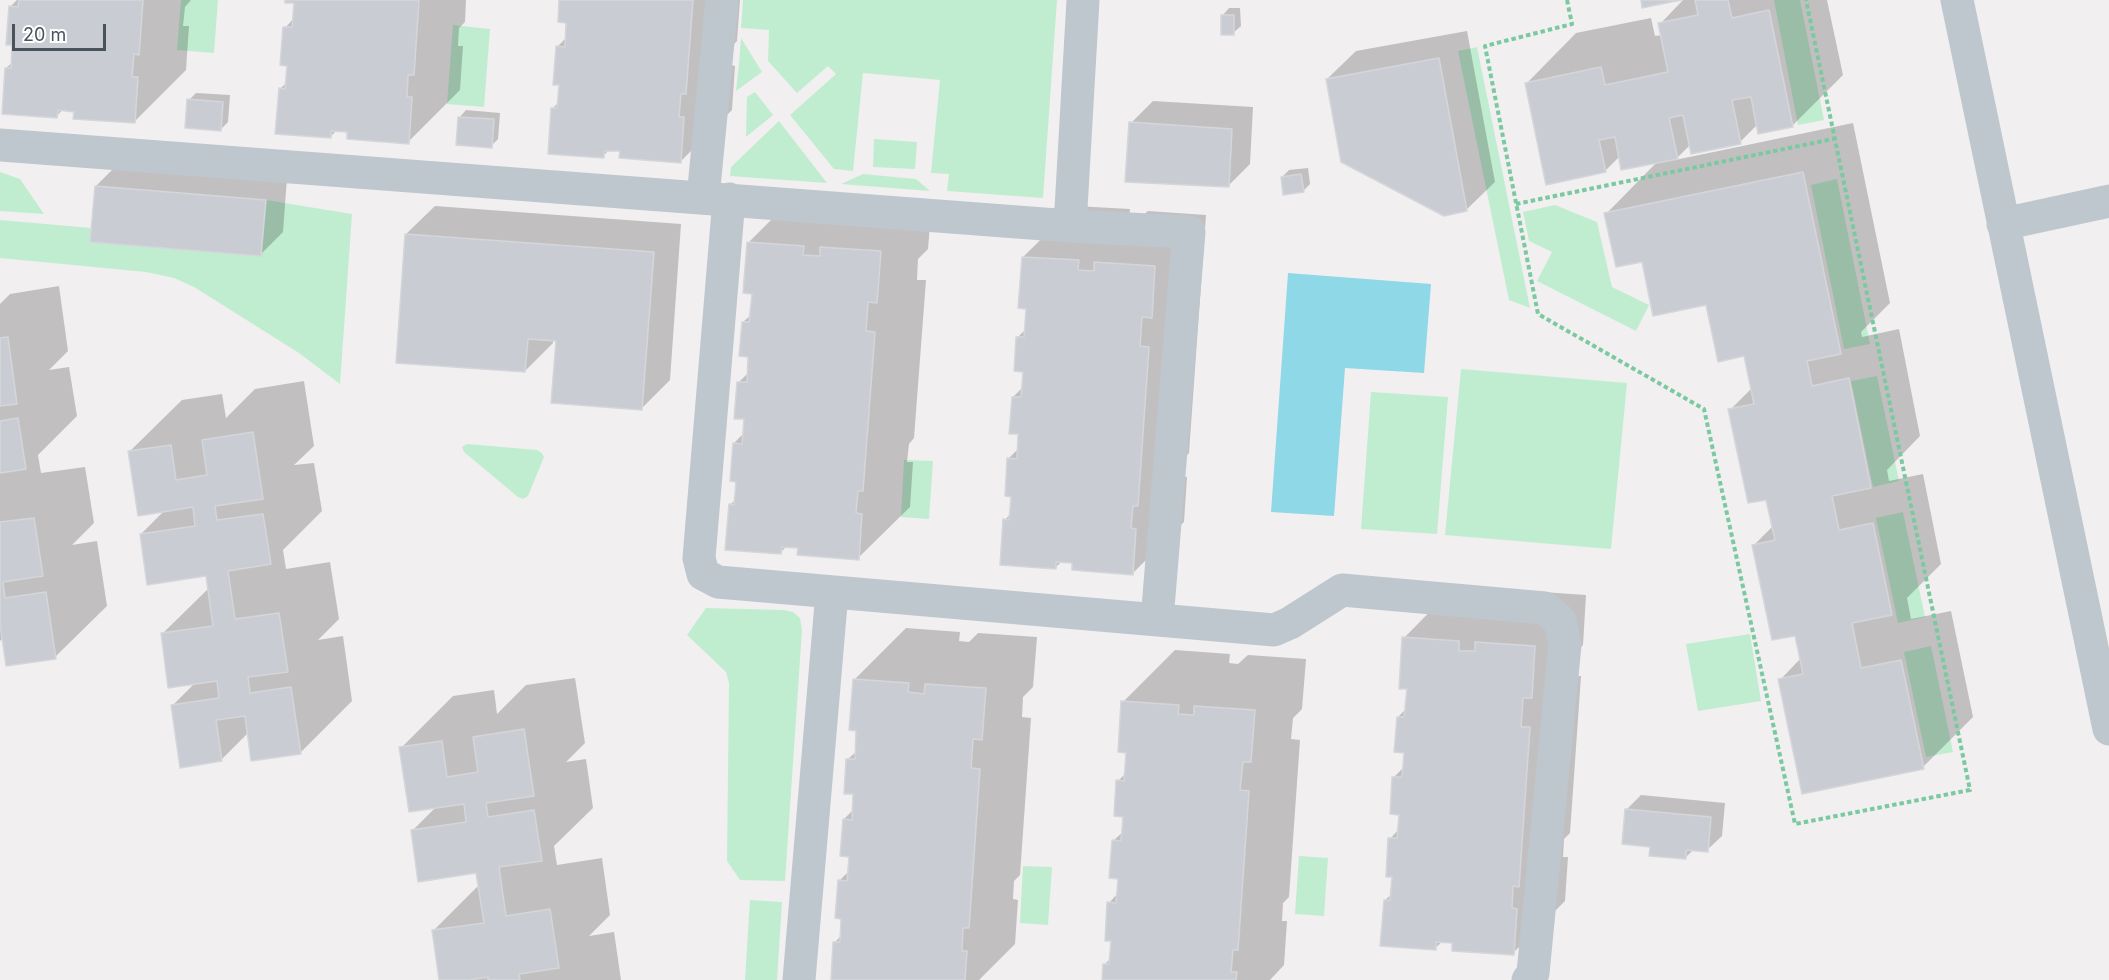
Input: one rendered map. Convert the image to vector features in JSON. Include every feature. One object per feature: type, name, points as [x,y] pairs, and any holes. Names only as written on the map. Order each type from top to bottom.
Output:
[{"type":"street","points":[[722,0],[716,198],[699,558],[703,574],[718,582],[1275,630],[1342,590],[1545,608],[1560,621],[1565,645],[1533,973],[1528,980]]},
{"type":"street","points":[[1070,226],[1083,0]]},
{"type":"street","points":[[1957,0],[2003,224],[2100,638],[2109,729]]},
{"type":"street","points":[[0,145],[1070,226],[1189,232],[1157,620]]},
{"type":"street","points":[[2003,224],[2109,201]]},
{"type":"street","points":[[799,980],[832,592]]},
{"type":"path","points":[[1567,0],[1572,24],[1485,46],[1538,314],[1704,409],[1795,824],[1970,790],[1806,0]]},
{"type":"path","points":[[1516,204],[1833,138]]},
{"type":"green space","points":[[181,0],[218,0],[214,53],[177,50]]},
{"type":"green space","points":[[743,0],[1057,0],[1043,198],[947,191],[949,174],[931,173],[940,80],[863,73],[853,171],[834,169],[790,115],[836,74],[828,66],[797,93],[768,61],[769,30],[741,28]]},
{"type":"green space","points":[[1774,0],[1800,0],[1824,120],[1798,125]]},
{"type":"green space","points":[[453,25],[490,29],[484,107],[447,104]]},
{"type":"green space","points":[[741,38],[762,72],[736,91],[739,64]]},
{"type":"green space","points":[[1477,47],[1530,308],[1509,300],[1458,51]]},
{"type":"green space","points":[[755,92],[773,115],[746,137],[747,97]]},
{"type":"green space","points":[[779,121],[827,183],[730,176],[731,167]]},
{"type":"green space","points":[[874,139],[917,142],[915,169],[873,167]]},
{"type":"green space","points":[[0,172],[20,179],[44,214],[0,211]]},
{"type":"green space","points":[[863,174],[916,179],[930,191],[841,184]]},
{"type":"green space","points":[[1837,179],[1870,344],[1844,349],[1811,185]]},
{"type":"green space","points":[[266,200],[352,214],[340,384],[299,353],[194,287],[174,278],[146,272],[0,258],[0,220],[91,228],[90,242],[261,256]]},
{"type":"green space","points":[[1555,205],[1597,222],[1612,287],[1649,305],[1636,331],[1537,281],[1552,252],[1529,241],[1523,212]]},
{"type":"green space","points":[[1461,369],[1627,383],[1611,549],[1445,535]]},
{"type":"green space","points":[[1877,376],[1899,481],[1873,487],[1851,381]]},
{"type":"green space","points":[[1371,392],[1448,397],[1437,534],[1361,529]]},
{"type":"green space","points":[[467,444],[537,450],[542,453],[544,457],[528,496],[523,499],[518,497],[464,452],[462,447]]},
{"type":"green space","points":[[904,460],[933,461],[929,519],[901,517]]},
{"type":"green space","points":[[1903,512],[1925,617],[1898,623],[1876,518]]},
{"type":"green space","points":[[706,608],[784,610],[793,612],[800,618],[802,630],[785,881],[740,880],[727,861],[729,683],[726,672],[687,635]]},
{"type":"green space","points":[[1750,634],[1761,701],[1698,711],[1686,644]]},
{"type":"green space","points":[[1931,646],[1953,752],[1926,757],[1904,652]]},
{"type":"green space","points":[[1299,856],[1328,858],[1324,916],[1295,914]]},
{"type":"green space","points":[[1023,866],[1052,867],[1048,925],[1020,923]]},
{"type":"green space","points":[[750,900],[782,902],[777,980],[745,980]]},
{"type":"water","points":[[1288,273],[1431,284],[1424,373],[1345,368],[1334,516],[1271,512]]},
{"type":"building","points":[[19,0],[143,0],[139,55],[134,54],[132,77],[138,77],[135,123],[73,119],[74,112],[58,110],[57,118],[2,114],[5,68],[11,68],[12,45],[6,45],[9,6],[18,7]]},
{"type":"building","points":[[285,0],[419,0],[414,75],[408,75],[407,97],[412,97],[409,144],[347,139],[347,132],[331,131],[331,138],[275,134],[279,88],[285,89],[287,66],[280,65],[283,27],[292,27],[294,3],[285,3]]},
{"type":"building","points":[[559,0],[693,0],[686,94],[681,94],[679,117],[684,117],[681,163],[619,158],[620,151],[604,151],[604,158],[548,154],[551,108],[557,108],[559,85],[553,85],[556,46],[565,47],[566,23],[558,22]]},
{"type":"building","points":[[1641,0],[1681,0],[1642,8]]},
{"type":"building","points":[[1695,0],[1728,0],[1732,18],[1769,10],[1793,127],[1758,134],[1751,97],[1732,100],[1741,144],[1691,154],[1683,115],[1669,118],[1678,159],[1621,170],[1615,137],[1599,140],[1606,172],[1546,185],[1525,83],[1601,67],[1605,85],[1668,72],[1658,23],[1698,15]]},
{"type":"building","points":[[1221,15],[1234,15],[1234,35],[1221,35]]},
{"type":"building","points":[[1439,58],[1467,211],[1444,216],[1341,162],[1326,79]]},
{"type":"building","points":[[187,99],[223,102],[221,131],[185,128]]},
{"type":"building","points":[[458,117],[494,119],[492,148],[456,145]]},
{"type":"building","points":[[1129,122],[1232,129],[1229,187],[1125,182]]},
{"type":"building","points":[[1803,172],[1841,354],[1807,361],[1812,386],[1849,378],[1871,488],[1832,496],[1839,530],[1873,523],[1892,615],[1852,623],[1861,668],[1901,660],[1924,769],[1802,794],[1778,679],[1803,674],[1795,636],[1772,640],[1752,545],[1775,540],[1766,500],[1748,503],[1728,409],[1754,404],[1744,356],[1718,362],[1706,305],[1653,316],[1642,262],[1616,267],[1604,213]]},
{"type":"building","points":[[1301,174],[1304,192],[1283,195],[1281,177]]},
{"type":"building","points":[[95,186],[266,200],[261,256],[90,242]]},
{"type":"building","points":[[405,234],[654,252],[642,410],[551,403],[556,341],[528,339],[525,372],[396,363]]},
{"type":"building","points":[[747,242],[804,246],[803,255],[820,256],[820,247],[881,251],[877,303],[868,302],[866,331],[875,332],[863,491],[858,491],[856,513],[862,514],[859,560],[797,555],[798,548],[782,547],[781,554],[725,550],[729,504],[734,505],[736,482],[730,481],[733,443],[742,444],[744,419],[734,419],[737,382],[747,382],[748,357],[739,356],[742,322],[749,322],[752,294],[743,293]]},
{"type":"building","points":[[1022,257],[1079,260],[1078,270],[1094,271],[1094,262],[1155,266],[1152,318],[1142,317],[1140,346],[1149,347],[1138,506],[1133,506],[1131,528],[1136,529],[1133,575],[1072,570],[1072,563],[1056,562],[1056,569],[1000,565],[1003,519],[1009,520],[1011,497],[1005,496],[1007,458],[1017,459],[1018,434],[1009,434],[1012,397],[1021,397],[1023,372],[1014,371],[1016,337],[1024,337],[1026,309],[1018,308]]},
{"type":"building","points":[[8,337],[17,404],[0,406],[0,338]]},
{"type":"building","points":[[18,418],[26,469],[0,473],[0,421]]},
{"type":"building","points":[[253,432],[263,499],[215,506],[217,520],[263,514],[271,564],[228,571],[235,619],[279,613],[288,672],[248,677],[250,693],[291,687],[301,754],[251,761],[245,716],[216,720],[222,761],[180,768],[171,705],[219,698],[217,681],[168,688],[161,633],[213,626],[206,576],[147,585],[140,534],[195,526],[193,507],[138,516],[128,451],[171,445],[176,480],[207,475],[202,440]]},
{"type":"building","points":[[34,518],[43,576],[3,582],[5,598],[46,592],[56,659],[6,666],[0,624],[0,522]]},
{"type":"building","points":[[1402,637],[1459,641],[1459,651],[1475,651],[1475,642],[1535,646],[1532,698],[1523,698],[1521,727],[1530,727],[1519,887],[1513,886],[1512,908],[1517,909],[1514,955],[1452,951],[1452,943],[1436,942],[1436,950],[1380,946],[1384,900],[1390,900],[1392,877],[1386,877],[1388,838],[1397,838],[1399,815],[1390,814],[1392,777],[1402,777],[1404,753],[1394,752],[1397,717],[1404,717],[1407,689],[1399,689]]},
{"type":"building","points":[[853,679],[909,683],[908,692],[924,694],[925,684],[986,688],[982,740],[973,739],[971,768],[980,769],[969,928],[963,928],[962,951],[967,951],[965,980],[831,980],[833,942],[840,942],[841,919],[835,918],[838,880],[847,881],[849,857],[840,856],[843,819],[852,820],[853,794],[844,794],[846,759],[855,759],[856,731],[849,730]]},
{"type":"building","points":[[1121,701],[1179,705],[1178,714],[1194,715],[1194,706],[1255,710],[1251,762],[1243,762],[1240,790],[1249,791],[1238,950],[1233,950],[1231,972],[1237,972],[1236,980],[1102,980],[1103,964],[1109,964],[1111,941],[1105,941],[1107,902],[1116,903],[1118,879],[1109,878],[1112,840],[1121,841],[1123,817],[1114,816],[1116,780],[1124,781],[1126,753],[1118,752]]},
{"type":"building","points":[[524,729],[534,796],[486,803],[488,817],[534,810],[542,861],[499,867],[506,916],[550,909],[559,968],[519,974],[520,980],[488,980],[488,977],[469,980],[439,980],[432,930],[484,923],[476,873],[418,882],[411,830],[466,822],[464,804],[409,812],[399,747],[442,741],[447,777],[478,772],[473,737]]},
{"type":"building","points":[[1625,809],[1711,817],[1708,852],[1686,850],[1686,859],[1649,856],[1650,847],[1622,844]]}]
